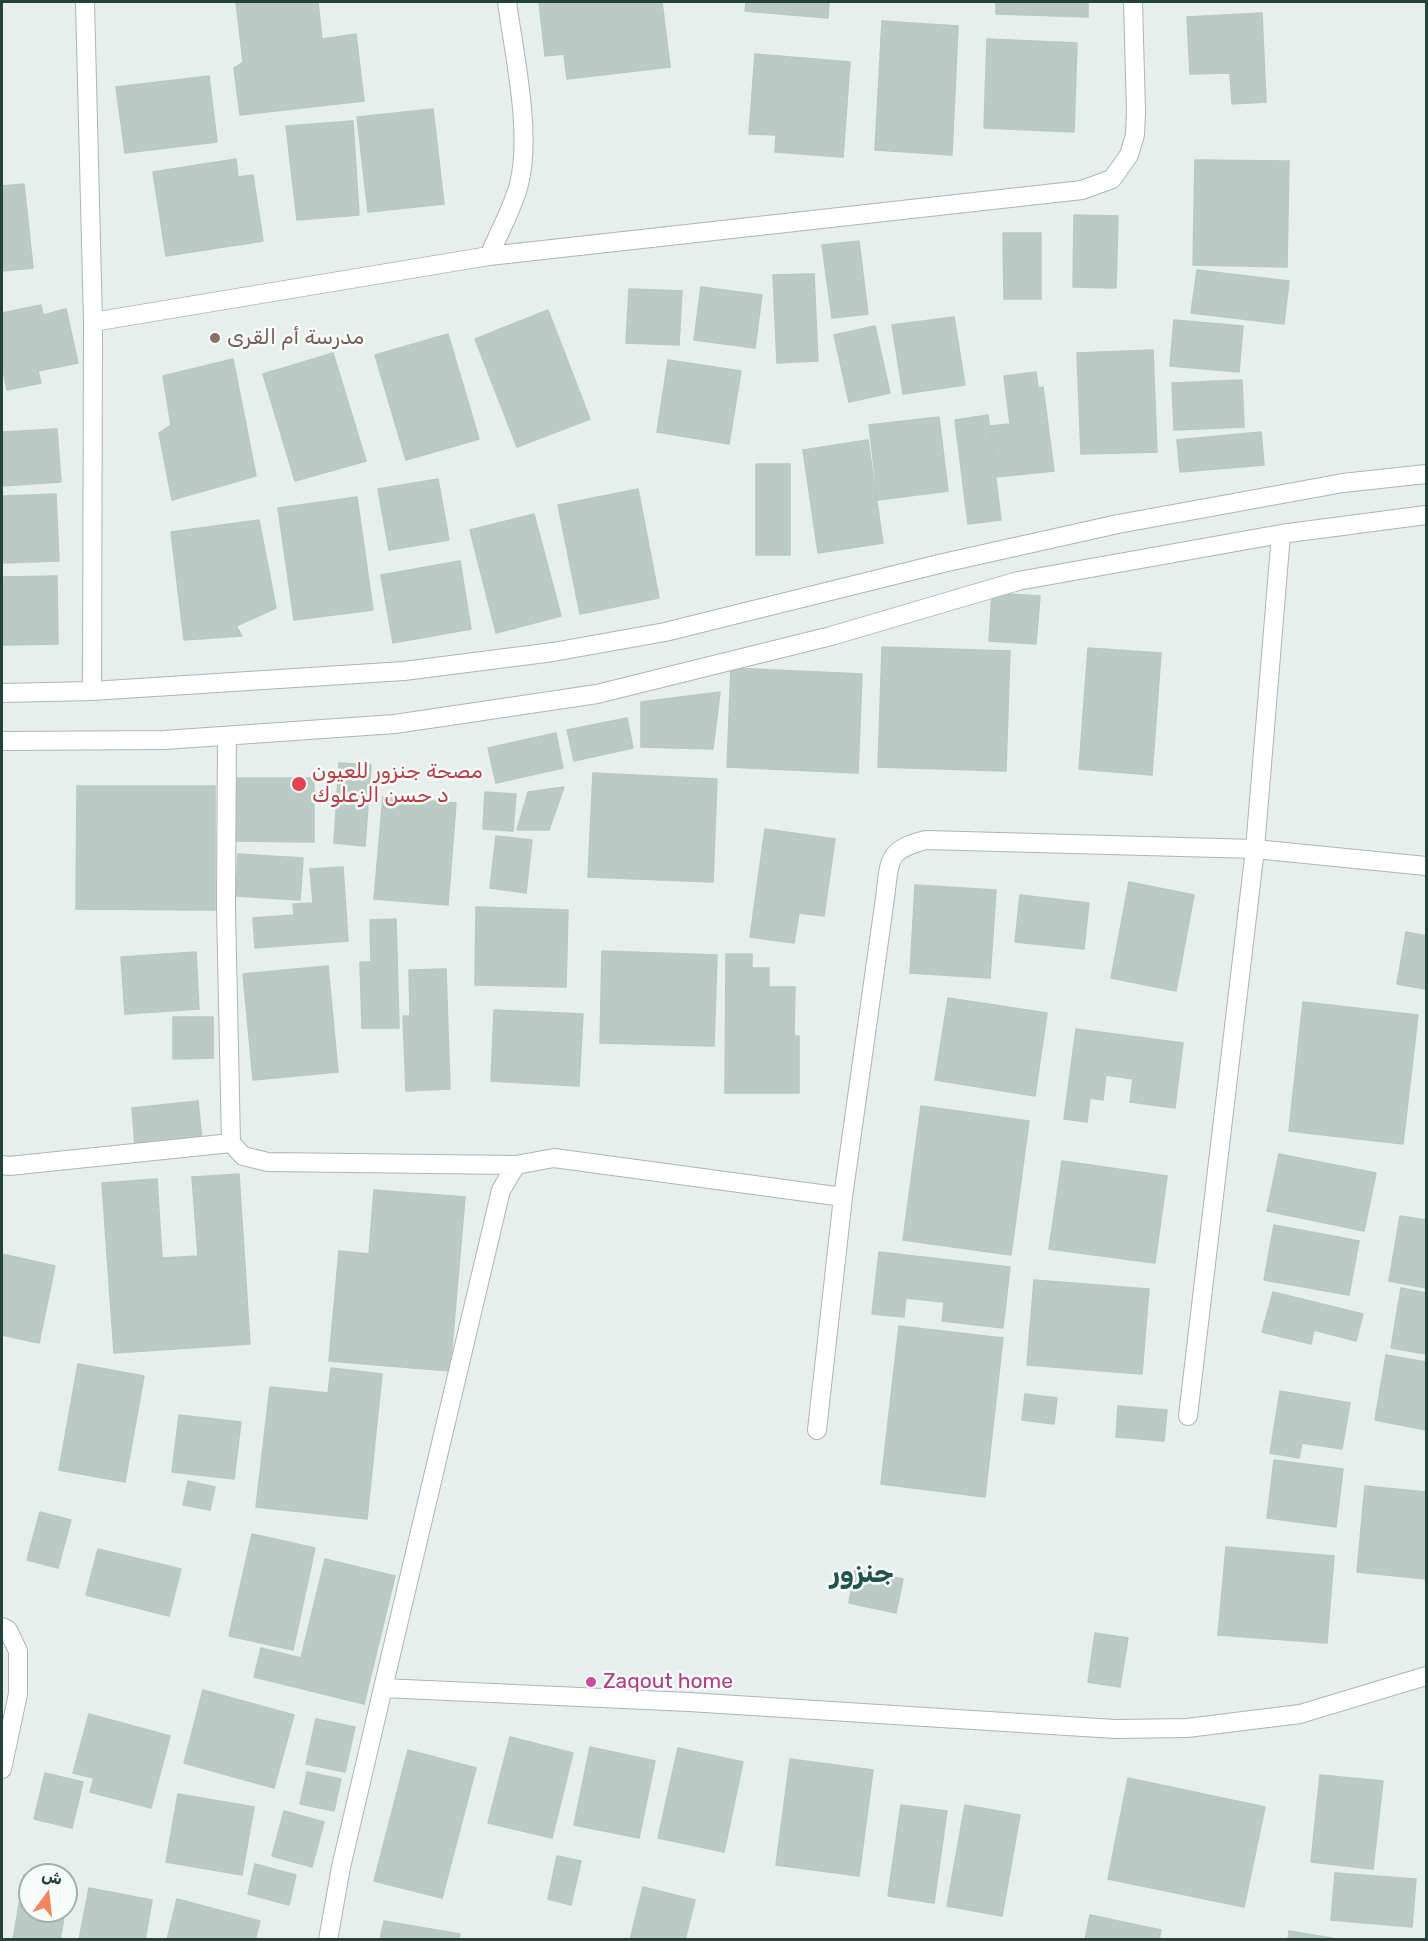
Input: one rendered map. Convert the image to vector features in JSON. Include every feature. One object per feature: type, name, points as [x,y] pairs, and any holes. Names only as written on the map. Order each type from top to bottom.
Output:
[{"type":"street","points":[[85,2],[93,322],[92,691]]},
{"type":"street","points":[[489,256],[519,184],[523,159],[524,124],[507,2]]},
{"type":"street","points":[[93,322],[489,256],[1082,190],[1112,179],[1130,155],[1135,135],[1136,112],[1133,2]]},
{"type":"street","points":[[2,693],[92,691],[404,671],[553,652],[665,632],[943,563],[1118,524],[1343,483],[1426,474]]},
{"type":"street","points":[[2,741],[164,740],[395,724],[597,694],[831,636],[1018,581],[1281,534],[1426,515]]},
{"type":"street","points":[[1188,1416],[1255,849],[1281,534]]},
{"type":"street","points":[[227,736],[226,909],[231,1143],[243,1156],[268,1162],[516,1165],[554,1158],[843,1197]]},
{"type":"street","points":[[817,1430],[843,1197],[890,862],[895,853],[904,846],[926,840],[1255,849],[1426,866]]},
{"type":"street","points":[[2,1165],[231,1143]]},
{"type":"street","points":[[327,1940],[383,1688],[501,1190],[516,1165]]},
{"type":"street","points":[[2,1628],[8,1630],[18,1651],[18,1694],[2,1769]]},
{"type":"street","points":[[383,1688],[689,1702],[1115,1729],[1167,1729],[1300,1714],[1426,1676]]},
{"type":"building","points":[[236,2],[318,2],[322,39],[356,34],[364,101],[240,115],[234,68],[243,62]]},
{"type":"building","points":[[539,2],[662,2],[670,67],[567,79],[564,54],[545,56]]},
{"type":"building","points":[[746,2],[829,2],[828,18],[745,11]]},
{"type":"building","points":[[996,2],[1088,2],[1088,17],[996,14]]},
{"type":"building","points":[[1262,13],[1266,102],[1232,104],[1230,73],[1190,74],[1187,17]]},
{"type":"building","points":[[882,21],[958,26],[952,155],[875,150]]},
{"type":"building","points":[[987,39],[1077,43],[1074,132],[984,128]]},
{"type":"building","points":[[755,54],[850,62],[843,157],[775,152],[776,135],[749,134]]},
{"type":"building","points":[[209,76],[217,142],[125,153],[116,87]]},
{"type":"building","points":[[433,109],[444,204],[368,212],[357,117]]},
{"type":"building","points":[[353,121],[359,215],[297,220],[286,126]]},
{"type":"building","points":[[236,159],[238,177],[253,175],[263,241],[166,256],[153,172]]},
{"type":"building","points":[[1195,160],[1289,161],[1287,267],[1193,265]]},
{"type":"building","points":[[24,184],[33,268],[2,271],[2,186]]},
{"type":"building","points":[[1074,215],[1118,216],[1116,288],[1073,287]]},
{"type":"building","points":[[1003,233],[1041,233],[1041,299],[1004,299]]},
{"type":"building","points":[[859,241],[868,314],[832,318],[822,245]]},
{"type":"building","points":[[1197,270],[1289,281],[1284,324],[1191,313]]},
{"type":"building","points":[[814,274],[818,361],[777,363],[773,275]]},
{"type":"building","points":[[701,287],[762,295],[755,348],[694,340]]},
{"type":"building","points":[[629,289],[682,291],[679,345],[626,343]]},
{"type":"building","points":[[41,305],[43,315],[66,309],[78,363],[38,371],[41,383],[7,390],[2,364],[2,313]]},
{"type":"building","points":[[548,310],[590,419],[517,447],[475,339]]},
{"type":"building","points":[[954,317],[965,385],[903,394],[892,325]]},
{"type":"building","points":[[1174,320],[1243,326],[1239,372],[1170,366]]},
{"type":"building","points":[[875,326],[890,393],[849,402],[834,335]]},
{"type":"building","points":[[448,334],[479,439],[406,460],[375,355]]},
{"type":"building","points":[[1153,350],[1157,452],[1081,454],[1077,353]]},
{"type":"building","points":[[333,353],[366,461],[295,481],[263,374]]},
{"type":"building","points":[[233,359],[256,476],[172,500],[159,433],[171,425],[163,376]]},
{"type":"building","points":[[668,360],[741,371],[729,444],[657,432]]},
{"type":"building","points":[[1036,372],[1038,388],[1043,387],[1054,471],[996,477],[990,426],[1010,424],[1004,376]]},
{"type":"building","points":[[1242,380],[1244,427],[1174,430],[1172,383]]},
{"type":"building","points":[[988,415],[1001,520],[968,524],[955,420]]},
{"type":"building","points":[[939,417],[948,491],[878,500],[869,425]]},
{"type":"building","points":[[57,429],[61,482],[2,486],[2,432]]},
{"type":"building","points":[[1261,432],[1264,465],[1180,472],[1177,440]]},
{"type":"building","points":[[868,440],[883,543],[818,553],[803,450]]},
{"type":"building","points":[[756,464],[790,464],[790,555],[756,555]]},
{"type":"building","points":[[438,479],[449,540],[389,550],[378,489]]},
{"type":"building","points":[[638,489],[659,598],[580,614],[558,505]]},
{"type":"building","points":[[56,494],[59,561],[2,563],[2,496]]},
{"type":"building","points":[[357,497],[373,610],[294,620],[278,508]]},
{"type":"building","points":[[534,514],[561,616],[496,633],[470,530]]},
{"type":"building","points":[[259,520],[276,608],[236,626],[242,636],[184,640],[171,532]]},
{"type":"building","points":[[460,561],[471,629],[393,643],[381,575]]},
{"type":"building","points":[[57,576],[58,644],[2,645],[2,577]]},
{"type":"building","points":[[992,593],[1040,596],[1036,644],[989,641]]},
{"type":"building","points":[[882,647],[1010,651],[1006,771],[878,767]]},
{"type":"building","points":[[1088,648],[1161,653],[1152,775],[1079,769]]},
{"type":"building","points":[[731,668],[862,674],[858,773],[727,767]]},
{"type":"building","points":[[720,692],[713,749],[641,747],[641,702]]},
{"type":"building","points":[[627,718],[633,748],[574,761],[567,730]]},
{"type":"building","points":[[556,733],[563,768],[496,783],[488,748]]},
{"type":"building","points":[[339,763],[371,765],[365,846],[334,843]]},
{"type":"building","points":[[593,773],[717,779],[713,882],[588,877]]},
{"type":"building","points":[[228,778],[314,778],[314,842],[228,841]]},
{"type":"building","points":[[77,786],[215,786],[215,910],[76,909]]},
{"type":"building","points":[[564,787],[549,830],[517,830],[528,792]]},
{"type":"building","points":[[485,792],[516,794],[513,831],[483,829]]},
{"type":"building","points":[[383,797],[456,803],[448,905],[374,899]]},
{"type":"building","points":[[765,829],[835,839],[824,916],[799,913],[794,943],[750,937]]},
{"type":"building","points":[[496,836],[532,840],[526,893],[490,888]]},
{"type":"building","points":[[238,854],[303,858],[300,900],[236,896]]},
{"type":"building","points":[[343,867],[348,941],[255,948],[253,918],[294,915],[293,904],[313,903],[310,869]]},
{"type":"building","points":[[1129,882],[1194,895],[1176,991],[1111,978]]},
{"type":"building","points":[[915,885],[996,890],[990,978],[910,973]]},
{"type":"building","points":[[1020,895],[1089,903],[1084,949],[1015,942]]},
{"type":"building","points":[[476,907],[568,910],[566,987],[475,985]]},
{"type":"building","points":[[396,919],[399,1028],[362,1028],[360,962],[371,962],[370,920]]},
{"type":"building","points":[[1406,932],[1426,936],[1426,989],[1397,984]]},
{"type":"building","points":[[602,951],[717,955],[714,1046],[600,1043]]},
{"type":"building","points":[[196,952],[199,1009],[125,1014],[121,957]]},
{"type":"building","points":[[726,954],[752,954],[752,968],[769,968],[769,987],[795,987],[794,1036],[799,1036],[799,1093],[725,1093]]},
{"type":"building","points":[[328,966],[338,1072],[253,1080],[243,974]]},
{"type":"building","points":[[446,969],[450,1089],[406,1091],[403,1016],[410,1016],[409,970]]},
{"type":"building","points":[[948,998],[1047,1013],[1035,1096],[935,1080]]},
{"type":"building","points":[[1303,1002],[1418,1015],[1403,1144],[1289,1131]]},
{"type":"building","points":[[494,1010],[583,1014],[579,1086],[491,1081]]},
{"type":"building","points":[[173,1017],[213,1017],[213,1058],[173,1059]]},
{"type":"building","points":[[1076,1029],[1183,1043],[1175,1108],[1130,1102],[1133,1079],[1106,1075],[1103,1100],[1090,1098],[1087,1122],[1064,1119]]},
{"type":"building","points":[[198,1101],[202,1140],[135,1146],[132,1108]]},
{"type":"building","points":[[921,1106],[1029,1121],[1011,1255],[903,1240]]},
{"type":"building","points":[[1279,1154],[1376,1173],[1364,1231],[1267,1211]]},
{"type":"building","points":[[1062,1161],[1167,1176],[1155,1263],[1049,1249]]},
{"type":"building","points":[[239,1174],[250,1344],[114,1353],[102,1183],[157,1179],[162,1258],[198,1256],[192,1177]]},
{"type":"building","points":[[374,1190],[465,1197],[450,1371],[329,1361],[339,1251],[369,1254]]},
{"type":"building","points":[[1400,1216],[1426,1220],[1426,1288],[1389,1281]]},
{"type":"building","points":[[1274,1225],[1359,1241],[1349,1295],[1264,1280]]},
{"type":"building","points":[[879,1252],[1010,1267],[1003,1328],[942,1321],[944,1302],[906,1298],[904,1317],[872,1314]]},
{"type":"building","points":[[2,1254],[55,1266],[39,1343],[2,1335]]},
{"type":"building","points":[[1034,1280],[1149,1289],[1142,1374],[1027,1365]]},
{"type":"building","points":[[1401,1288],[1426,1293],[1426,1354],[1391,1348]]},
{"type":"building","points":[[1273,1292],[1363,1314],[1356,1341],[1314,1330],[1311,1344],[1262,1332]]},
{"type":"building","points":[[899,1326],[1003,1338],[985,1497],[881,1484]]},
{"type":"building","points":[[1386,1355],[1426,1362],[1426,1430],[1375,1420]]},
{"type":"building","points":[[78,1364],[144,1376],[125,1482],[59,1470]]},
{"type":"building","points":[[331,1368],[382,1374],[367,1519],[256,1507],[270,1387],[328,1393]]},
{"type":"building","points":[[1280,1391],[1350,1403],[1342,1449],[1302,1443],[1299,1458],[1270,1453]]},
{"type":"building","points":[[1025,1394],[1057,1398],[1054,1424],[1022,1420]]},
{"type":"building","points":[[1118,1406],[1167,1410],[1164,1441],[1116,1437]]},
{"type":"building","points":[[179,1415],[241,1422],[234,1479],[172,1472]]},
{"type":"building","points":[[1274,1460],[1343,1469],[1336,1527],[1267,1518]]},
{"type":"building","points":[[188,1481],[215,1487],[210,1510],[183,1505]]},
{"type":"building","points":[[1365,1486],[1426,1492],[1426,1579],[1357,1572]]},
{"type":"building","points":[[40,1512],[71,1520],[58,1568],[27,1560]]},
{"type":"building","points":[[252,1534],[315,1548],[293,1650],[229,1636]]},
{"type":"building","points":[[1226,1547],[1334,1556],[1327,1643],[1218,1635]]},
{"type":"building","points":[[98,1549],[181,1569],[169,1616],[86,1595]]},
{"type":"building","points":[[325,1559],[395,1576],[364,1704],[254,1677],[261,1648],[301,1658]]},
{"type":"building","points":[[855,1569],[903,1579],[896,1613],[849,1603]]},
{"type":"building","points":[[1095,1633],[1128,1638],[1120,1687],[1088,1682]]},
{"type":"building","points":[[203,1690],[294,1715],[274,1788],[184,1763]]},
{"type":"building","points":[[89,1714],[170,1736],[151,1808],[90,1792],[94,1778],[73,1773]]},
{"type":"building","points":[[316,1719],[355,1727],[345,1772],[306,1764]]},
{"type":"building","points":[[510,1737],[573,1753],[552,1838],[488,1823]]},
{"type":"building","points":[[590,1747],[655,1761],[639,1838],[574,1825]]},
{"type":"building","points":[[678,1748],[743,1762],[724,1852],[658,1838]]},
{"type":"building","points":[[408,1750],[476,1768],[442,1898],[374,1881]]},
{"type":"building","points":[[790,1759],[873,1770],[859,1876],[776,1865]]},
{"type":"building","points":[[307,1772],[341,1779],[334,1811],[300,1804]]},
{"type":"building","points":[[45,1773],[83,1782],[72,1828],[34,1819]]},
{"type":"building","points":[[1320,1775],[1383,1781],[1373,1869],[1311,1862]]},
{"type":"building","points":[[1128,1778],[1265,1807],[1244,1907],[1108,1879]]},
{"type":"building","points":[[178,1794],[254,1807],[242,1875],[166,1862]]},
{"type":"building","points":[[901,1805],[947,1811],[934,1903],[888,1896]]},
{"type":"building","points":[[965,1805],[1020,1815],[1002,1916],[947,1906]]},
{"type":"building","points":[[284,1811],[324,1822],[312,1867],[272,1856]]},
{"type":"building","points":[[557,1856],[581,1861],[571,1905],[548,1899]]},
{"type":"building","points":[[255,1864],[296,1875],[289,1905],[248,1894]]},
{"type":"building","points":[[1335,1873],[1416,1879],[1412,1927],[1331,1920]]},
{"type":"building","points":[[643,1887],[695,1900],[685,1940],[630,1940]]},
{"type":"building","points":[[89,1888],[152,1900],[145,1940],[79,1940]]},
{"type":"building","points":[[177,1899],[260,1921],[255,1940],[167,1940]]},
{"type":"building","points":[[18,1910],[18,1923],[63,1923],[60,1940],[13,1940]]},
{"type":"building","points":[[1090,1915],[1161,1930],[1159,1940],[1085,1940]]},
{"type":"building","points":[[384,1921],[460,1934],[459,1940],[380,1940]]},
{"type":"building","points":[[1289,1931],[1343,1940],[1288,1940]]},
{"type":"place","name":"مدرسة أم القرى","points":[[215,338]]},
{"type":"place","name":"مصحة جنزور للعيون د حسن الزعلوك","points":[[299,784]]},
{"type":"place","name":"Zaqout home","points":[[591,1682]]},
{"type":"district","name":"جنزور","points":[[862,1574]]}]
